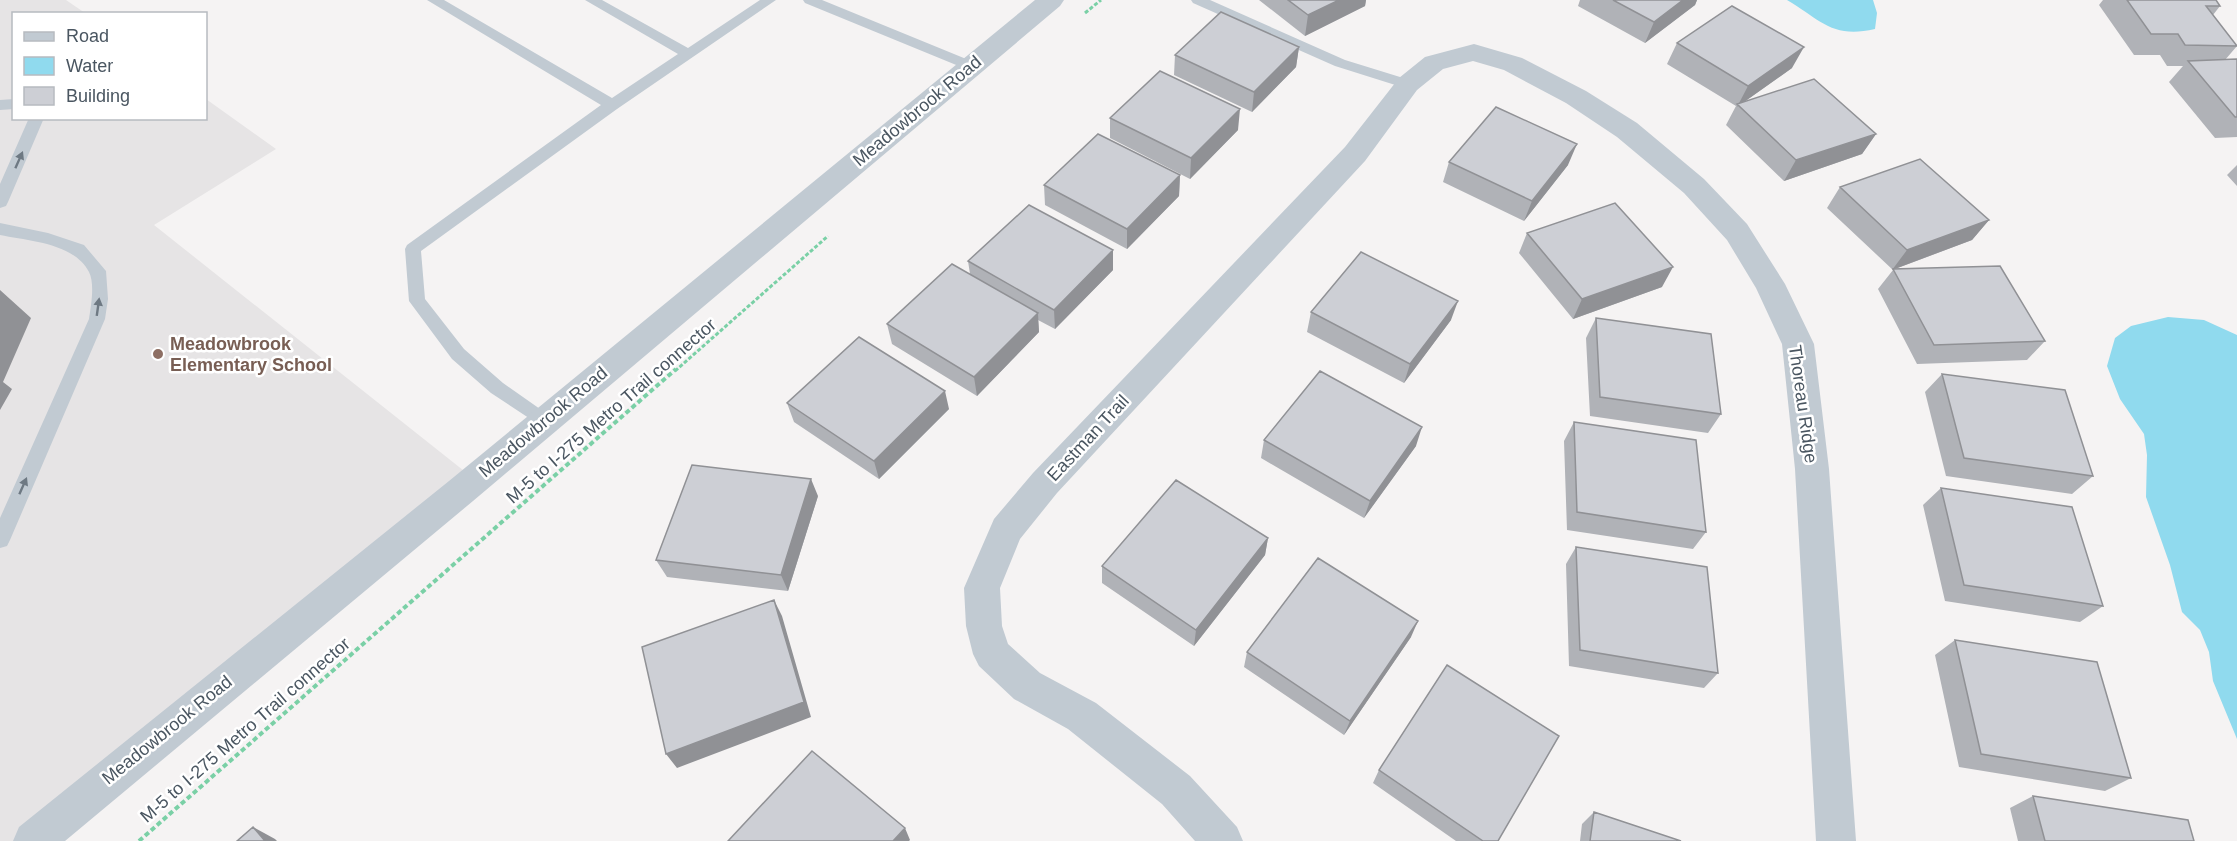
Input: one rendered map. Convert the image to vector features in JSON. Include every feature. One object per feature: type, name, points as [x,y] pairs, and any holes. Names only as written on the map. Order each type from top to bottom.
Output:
[{"type":"street","name":"Meadowbrook Road","points":[[33,841],[1051,0]]},
{"type":"street","name":"Eastman Trail","points":[[1223,841],[1176,789],[1082,716],[1028,686],[992,654],[984,626],[982,588],[1006,530],[1045,483],[1355,154],[1408,84],[1434,63],[1474,52]]},
{"type":"street","name":"Thoreau Ridge","points":[[1474,52],[1513,64],[1576,97],[1628,130],[1694,186],[1737,232],[1770,284],[1798,344],[1813,480],[1836,841]]},
{"type":"lane","points":[[434,0],[612,105]]},
{"type":"lane","points":[[592,0],[688,54]]},
{"type":"lane","points":[[544,421],[497,388],[458,354],[417,301],[413,249],[612,105],[769,0]]},
{"type":"lane","points":[[810,0],[971,66]]},
{"type":"lane","points":[[1198,0],[1340,63],[1408,84]]},
{"type":"lane","points":[[0,202],[36,120]]},
{"type":"lane","points":[[0,229],[48,238],[78,249],[98,271],[100,284],[97,319],[0,540]]},
{"type":"path","points":[[1083,15],[1101,0]]},
{"type":"path","name":"M-5 to I-275 Metro Trail connector","points":[[139,841],[831,234]]},
{"type":"shaded area","name":"Meadowbrook Elementary School","points":[[0,0],[66,0],[84,12],[12,12],[12,120],[207,120],[207,100],[276,149],[154,225],[478,482],[47,841],[0,841]]},
{"type":"water","points":[[1787,0],[1873,0],[1877,13],[1875,29],[1848,32],[1837,29],[1818,21]]},
{"type":"water","points":[[2168,317],[2204,320],[2237,335],[2237,739],[2213,681],[2209,652],[2200,630],[2182,612],[2170,565],[2146,497],[2147,455],[2144,434],[2120,399],[2107,366],[2115,338],[2131,326]]},
{"type":"building","points":[[1288,0],[1339,0],[1308,15]]},
{"type":"building","points":[[1613,0],[1683,0],[1654,22]]},
{"type":"building","points":[[2127,0],[2216,0],[2220,6],[2206,6],[2237,46],[2185,45],[2178,34],[2151,34]]},
{"type":"building","points":[[1732,6],[1804,47],[1748,86],[1677,43]]},
{"type":"building","points":[[1221,12],[1299,47],[1254,92],[1175,55]]},
{"type":"building","points":[[2237,59],[2237,117],[2235,117],[2188,61]]},
{"type":"building","points":[[1160,71],[1240,109],[1191,158],[1110,118]]},
{"type":"building","points":[[1814,79],[1876,134],[1796,160],[1737,104]]},
{"type":"building","points":[[1496,107],[1577,144],[1532,201],[1449,162]]},
{"type":"building","points":[[1098,134],[1180,175],[1127,229],[1044,185]]},
{"type":"building","points":[[1920,159],[1989,220],[1907,250],[1840,187]]},
{"type":"building","points":[[1615,203],[1673,267],[1582,299],[1527,233]]},
{"type":"building","points":[[1029,205],[1113,250],[1054,310],[968,261]]},
{"type":"building","points":[[1361,252],[1458,301],[1410,364],[1311,312]]},
{"type":"building","points":[[952,264],[1038,313],[974,377],[887,324]]},
{"type":"building","points":[[2000,266],[2045,341],[1934,345],[1893,269]]},
{"type":"building","points":[[1596,318],[1711,334],[1721,414],[1600,397]]},
{"type":"building","points":[[859,337],[945,391],[874,461],[787,403]]},
{"type":"building","points":[[1320,371],[1422,427],[1370,501],[1264,440]]},
{"type":"building","points":[[1942,374],[2065,390],[2093,476],[1964,458]]},
{"type":"building","points":[[1574,422],[1696,440],[1706,532],[1577,512]]},
{"type":"building","points":[[692,465],[811,479],[781,575],[656,560]]},
{"type":"building","points":[[1176,480],[1268,538],[1196,630],[1102,566]]},
{"type":"building","points":[[1941,488],[2072,507],[2103,606],[1964,585]]},
{"type":"building","points":[[1576,547],[1707,567],[1718,673],[1580,650]]},
{"type":"building","points":[[1318,558],[1418,621],[1350,721],[1247,652]]},
{"type":"building","points":[[774,600],[804,702],[666,754],[642,647]]},
{"type":"building","points":[[1955,640],[2097,662],[2131,778],[1981,754]]},
{"type":"building","points":[[1447,665],[1559,736],[1498,841],[1483,841],[1379,770]]},
{"type":"building","points":[[812,751],[905,828],[893,841],[728,841]]},
{"type":"building","points":[[2033,796],[2188,820],[2194,841],[2045,841]]},
{"type":"building","points":[[1594,812],[1681,841],[1590,841]]},
{"type":"building","points":[[253,827],[265,841],[237,841]]},
{"type":"place","name":"Meadowbrook Elementary School","points":[[158,354]]}]
